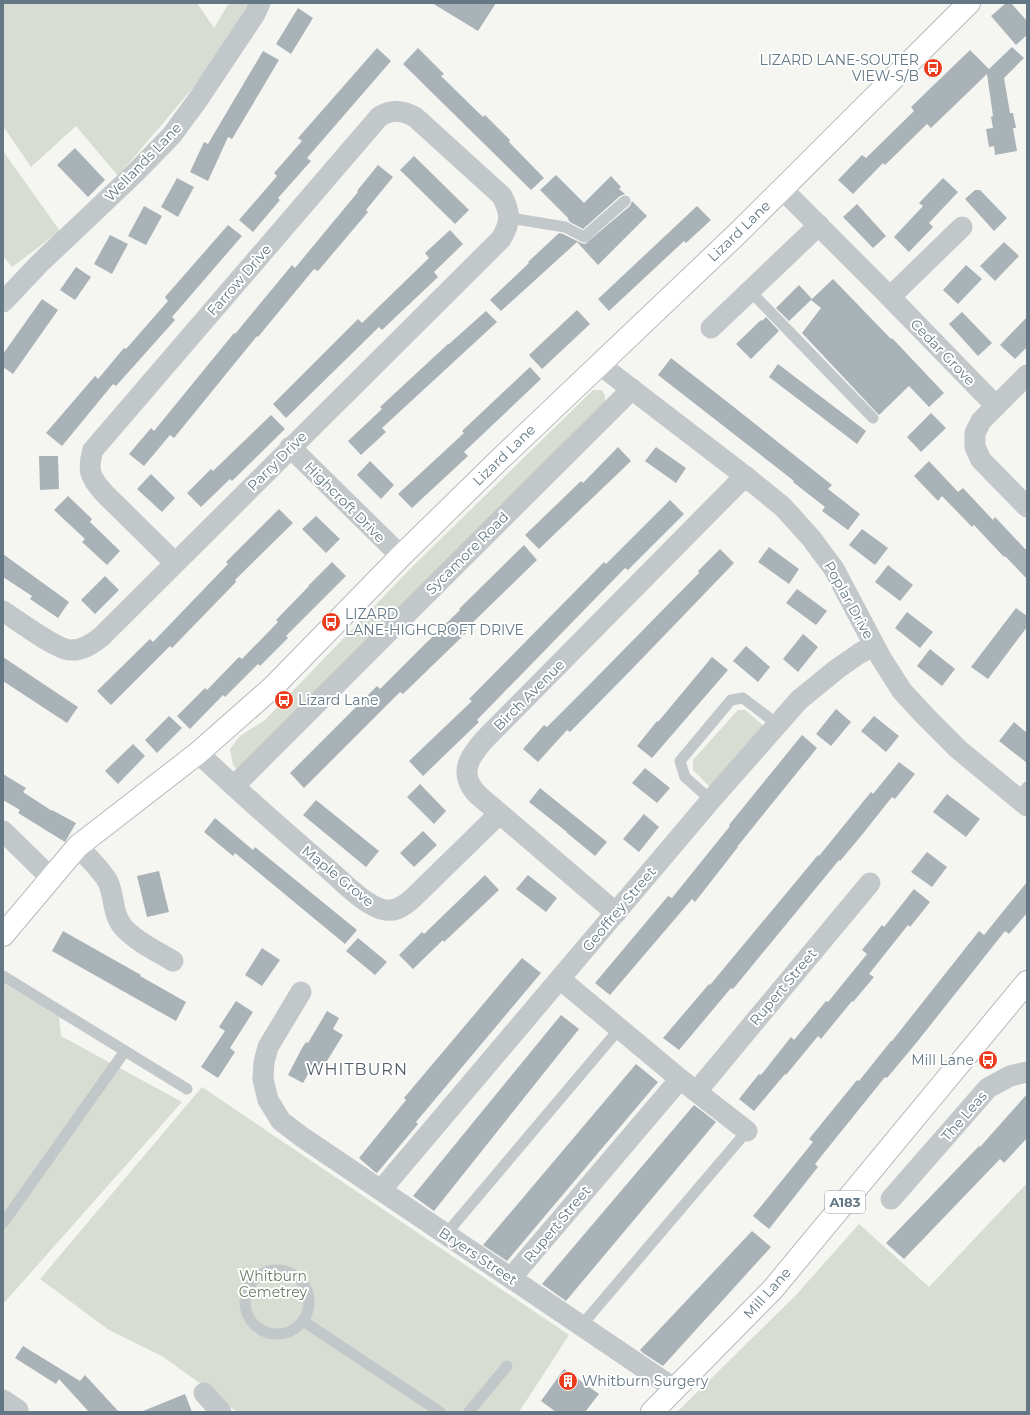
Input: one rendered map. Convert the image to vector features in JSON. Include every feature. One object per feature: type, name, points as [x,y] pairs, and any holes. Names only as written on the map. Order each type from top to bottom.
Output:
[{"type":"street","name":"Wellands Lane","points":[[3,302],[39,264],[134,174],[172,135],[255,14],[260,3]]},
{"type":"street","name":"Lizard Lane","points":[[3,935],[78,846],[198,753],[274,686],[401,556],[599,364],[734,237],[969,3]]},
{"type":"street","name":"Farrow Drive","points":[[175,563],[93,481],[90,470],[90,460],[93,450],[379,117],[387,112],[397,111],[406,112],[416,117],[502,196],[507,206],[510,218]]},
{"type":"street","name":"Cedar Grove","points":[[782,189],[996,406]]},
{"type":"street","name":"Parry Drive","points":[[3,611],[54,644],[69,650],[81,649],[92,645],[501,239],[508,228],[510,218]]},
{"type":"street","points":[[711,328],[819,225]]},
{"type":"street","points":[[890,297],[962,227]]},
{"type":"street","name":"Poplar Drive","points":[[599,364],[783,507],[811,538],[834,569],[874,646],[902,691],[958,749],[1024,798]]},
{"type":"street","points":[[1027,375],[981,421],[975,433],[975,447],[982,460],[1027,507]]},
{"type":"street","name":"Sycamore Road","points":[[234,786],[632,389]]},
{"type":"street","name":"Highcroft Drive","points":[[290,447],[401,556]]},
{"type":"street","name":"Birch Avenue","points":[[616,913],[478,796],[468,782],[467,768],[472,754],[484,740],[745,476]]},
{"type":"street","name":"Geoffrey Street","points":[[382,1190],[711,800],[777,724],[805,695],[837,669],[874,646]]},
{"type":"street","name":"Maple Grove","points":[[198,753],[283,831],[355,892],[368,902],[387,911],[396,910],[412,899],[499,814]]},
{"type":"street","points":[[3,831],[51,878]]},
{"type":"street","points":[[78,846],[108,882],[113,906],[124,928],[136,939],[173,961]]},
{"type":"street","name":"Rupert Street","points":[[697,1091],[870,883]]},
{"type":"street","points":[[560,979],[747,1131]]},
{"type":"street","name":"Mill Lane","points":[[652,1412],[773,1288],[1027,982]]},
{"type":"street","name":"Bryers Street","points":[[301,992],[268,1047],[264,1062],[263,1079],[268,1100],[281,1121],[302,1137],[675,1389]]},
{"type":"street","name":"The Leas","points":[[891,1199],[919,1181],[988,1088],[1010,1076],[1027,1072]]},
{"type":"street","name":"Rupert Street","points":[[512,1278],[680,1078]]},
{"type":"street","points":[[204,1393],[221,1412]]},
{"type":"lane","points":[[510,218],[565,226],[584,236],[625,201]]},
{"type":"lane","points":[[750,291],[873,418]]},
{"type":"lane","points":[[711,800],[684,777],[680,761],[730,700],[744,698],[777,724]]},
{"type":"lane","points":[[3,976],[187,1089]]},
{"type":"lane","points":[[446,1234],[620,1028]]},
{"type":"lane","points":[[3,1223],[125,1051]]},
{"type":"lane","points":[[581,1326],[747,1131]]},
{"type":"lane","points":[[272,1270],[293,1274],[301,1281],[307,1290],[309,1300],[308,1311],[303,1321],[296,1328],[286,1333],[276,1334],[265,1332],[256,1326],[250,1319],[246,1309],[248,1289],[254,1280],[262,1274],[272,1270]]},
{"type":"lane","points":[[303,1321],[440,1412]]},
{"type":"lane","points":[[469,1412],[507,1366]]},
{"type":"green space","points":[[3,3],[197,3],[214,28],[229,3],[250,3],[225,50],[118,176],[76,126],[31,167],[3,126]]},
{"type":"green space","points":[[3,151],[60,231],[12,267],[3,256]]},
{"type":"green space","points":[[593,390],[602,390],[605,396],[605,403],[239,772],[233,765],[230,749],[240,736],[265,720],[409,570]]},
{"type":"green space","points":[[738,710],[745,710],[765,727],[712,789],[693,770],[693,760]]},
{"type":"green space","points":[[3,983],[59,1017],[61,1036],[182,1102],[3,1304]]},
{"type":"green space","name":"Whitburn Cemetrey","points":[[202,1087],[569,1335],[519,1412],[237,1412],[162,1356],[109,1330],[40,1279]]},
{"type":"green space","points":[[1027,1183],[1027,1412],[677,1412],[797,1294],[859,1224],[929,1287]]},
{"type":"building","points":[[432,3],[496,3],[478,31]]},
{"type":"building","points":[[1006,3],[1011,3],[1027,21],[1027,35],[1016,45],[991,16]]},
{"type":"building","points":[[298,8],[313,18],[291,54],[276,44]]},
{"type":"building","points":[[1012,47],[1024,58],[1004,78],[1010,113],[1013,113],[1016,128],[1013,128],[1017,151],[995,155],[994,146],[989,147],[986,129],[993,128],[991,117],[993,116],[987,74],[931,128],[927,124],[885,165],[883,163],[853,194],[838,180],[862,155],[866,158],[914,111],[911,107],[970,50],[989,69]]},
{"type":"building","points":[[377,48],[391,61],[307,158],[311,161],[278,198],[280,200],[253,232],[239,220],[277,176],[274,173],[302,141],[298,138]]},
{"type":"building","points":[[418,48],[444,74],[441,76],[483,117],[485,115],[544,178],[531,190],[403,64]]},
{"type":"building","points":[[263,51],[279,60],[232,139],[228,137],[208,181],[190,172],[204,142],[208,144]]},
{"type":"building","points":[[75,148],[105,180],[88,197],[57,165]]},
{"type":"building","points":[[414,156],[469,210],[455,224],[400,170]]},
{"type":"building","points":[[378,165],[393,177],[366,210],[368,212],[318,271],[314,269],[174,438],[170,435],[144,466],[129,454],[151,428],[154,431],[292,265],[295,268],[358,192],[357,191]]},
{"type":"building","points":[[556,175],[584,203],[611,176],[621,187],[619,189],[625,194],[620,196],[583,229],[570,222],[568,218],[540,190]]},
{"type":"building","points":[[177,178],[194,187],[178,217],[161,207]]},
{"type":"building","points":[[943,178],[958,192],[929,223],[933,227],[909,252],[894,237],[923,206],[919,203]]},
{"type":"building","points":[[975,190],[980,190],[1007,218],[994,231],[965,199]]},
{"type":"building","points":[[632,201],[647,216],[598,265],[577,242],[501,311],[490,300],[559,233],[585,244],[630,206]]},
{"type":"building","points":[[857,204],[886,236],[873,248],[843,217]]},
{"type":"building","points":[[144,206],[162,216],[146,245],[128,236]]},
{"type":"building","points":[[697,206],[711,220],[686,243],[684,241],[609,311],[598,299]]},
{"type":"building","points":[[228,225],[242,236],[172,317],[175,320],[116,386],[113,384],[62,446],[46,433],[95,376],[98,379],[124,348],[126,349],[168,301],[165,297]]},
{"type":"building","points":[[450,230],[463,244],[434,272],[438,277],[382,330],[379,327],[286,418],[273,404],[358,319],[362,323],[429,258],[425,253]]},
{"type":"building","points":[[110,235],[128,244],[112,274],[94,264]]},
{"type":"building","points":[[1004,242],[1019,256],[995,281],[980,266]]},
{"type":"building","points":[[966,265],[982,279],[958,304],[943,290]]},
{"type":"building","points":[[76,267],[91,277],[75,300],[60,290]]},
{"type":"building","points":[[833,279],[944,393],[929,407],[909,386],[879,415],[802,333],[821,308],[811,300],[789,321],[776,308],[799,285],[812,299]]},
{"type":"building","points":[[42,299],[58,310],[13,374],[3,367],[3,354]]},
{"type":"building","points":[[577,310],[590,324],[542,369],[529,355]]},
{"type":"building","points":[[486,311],[497,322],[382,428],[386,432],[361,455],[348,441],[382,409],[380,407]]},
{"type":"building","points":[[962,312],[992,343],[978,356],[949,324]]},
{"type":"building","points":[[766,317],[779,331],[751,359],[736,344]]},
{"type":"building","points":[[1027,317],[1027,347],[1015,359],[1000,345]]},
{"type":"building","points":[[671,358],[832,485],[828,489],[860,514],[848,530],[822,511],[825,507],[793,482],[794,481],[658,375]]},
{"type":"building","points":[[778,364],[866,431],[857,444],[769,377]]},
{"type":"building","points":[[530,367],[541,379],[464,452],[468,456],[412,508],[398,494],[464,433],[462,431]]},
{"type":"building","points":[[931,413],[946,428],[921,452],[907,437]]},
{"type":"building","points":[[271,415],[285,429],[232,481],[230,479],[201,507],[187,493],[211,469],[213,471]]},
{"type":"building","points":[[618,447],[631,461],[539,549],[525,535],[581,481],[583,483]]},
{"type":"building","points":[[656,447],[686,468],[676,483],[645,461]]},
{"type":"building","points":[[39,456],[58,456],[59,489],[40,490]]},
{"type":"building","points":[[370,461],[394,485],[381,499],[357,475]]},
{"type":"building","points":[[929,461],[958,492],[963,488],[993,520],[995,517],[1027,551],[1027,579],[974,525],[972,527],[942,496],[938,501],[914,476]]},
{"type":"building","points":[[151,474],[175,498],[162,512],[137,489]]},
{"type":"building","points":[[68,496],[92,519],[90,522],[120,551],[107,565],[82,542],[85,539],[54,510]]},
{"type":"building","points":[[670,500],[684,514],[628,570],[625,568],[477,720],[479,722],[423,776],[409,761],[472,701],[469,699],[604,562],[606,564]]},
{"type":"building","points":[[279,509],[293,523],[235,580],[236,582],[172,648],[170,646],[111,705],[97,691],[150,639],[153,642],[228,564],[226,562]]},
{"type":"building","points":[[316,516],[340,539],[326,553],[302,529]]},
{"type":"building","points":[[862,529],[888,548],[875,565],[849,545]]},
{"type":"building","points":[[524,545],[537,560],[464,631],[466,633],[403,694],[400,692],[304,788],[290,773],[377,686],[380,689]]},
{"type":"building","points":[[769,547],[799,569],[789,584],[758,562]]},
{"type":"building","points":[[720,549],[734,563],[570,732],[567,730],[538,762],[523,749],[544,725],[547,727],[591,683],[699,573],[698,571]]},
{"type":"building","points":[[3,554],[69,602],[58,618],[30,599],[32,596],[3,577]]},
{"type":"building","points":[[332,562],[346,576],[286,636],[288,638],[260,666],[258,664],[225,697],[223,695],[190,729],[177,716],[205,688],[207,690],[239,657],[242,659],[278,622],[276,620]]},
{"type":"building","points":[[888,565],[913,585],[900,601],[875,582]]},
{"type":"building","points":[[105,576],[119,590],[95,614],[81,600]]},
{"type":"building","points":[[797,589],[827,611],[816,625],[786,603]]},
{"type":"building","points":[[1016,608],[1027,616],[1027,627],[988,679],[971,667]]},
{"type":"building","points":[[907,612],[933,632],[920,648],[895,628]]},
{"type":"building","points":[[803,634],[818,647],[798,672],[783,659]]},
{"type":"building","points":[[746,646],[770,667],[758,682],[733,661]]},
{"type":"building","points":[[930,649],[955,669],[942,686],[917,666]]},
{"type":"building","points":[[3,657],[78,707],[67,723],[3,681]]},
{"type":"building","points":[[712,657],[728,670],[652,758],[637,746]]},
{"type":"building","points":[[836,709],[851,722],[831,746],[816,734]]},
{"type":"building","points":[[169,716],[182,728],[157,753],[145,740]]},
{"type":"building","points":[[874,716],[899,736],[886,752],[861,731]]},
{"type":"building","points":[[1014,722],[1027,733],[1027,763],[999,741]]},
{"type":"building","points":[[802,735],[817,748],[737,847],[695,902],[692,899],[610,995],[595,983],[668,896],[672,898]]},
{"type":"building","points":[[133,744],[145,756],[118,784],[105,771]]},
{"type":"building","points":[[899,762],[915,774],[895,799],[892,797],[733,989],[731,988],[679,1050],[663,1038],[709,984],[710,985],[871,792],[873,794]]},
{"type":"building","points":[[645,768],[670,788],[657,803],[632,783]]},
{"type":"building","points":[[3,774],[26,788],[23,792],[52,811],[76,823],[65,842],[18,813],[20,810],[3,800]]},
{"type":"building","points":[[420,784],[446,811],[434,824],[407,797]]},
{"type":"building","points":[[540,788],[607,842],[595,856],[529,802]]},
{"type":"building","points":[[947,794],[980,819],[966,837],[933,812]]},
{"type":"building","points":[[316,800],[379,851],[366,867],[303,815]]},
{"type":"building","points":[[644,814],[659,827],[639,852],[623,839]]},
{"type":"building","points":[[215,818],[253,850],[255,847],[357,930],[345,944],[235,853],[233,856],[204,832]]},
{"type":"building","points":[[423,831],[437,845],[414,867],[400,853]]},
{"type":"building","points":[[927,852],[947,867],[932,887],[911,872]]},
{"type":"building","points":[[159,871],[169,912],[147,917],[137,876]]},
{"type":"building","points":[[485,875],[499,890],[413,969],[399,955],[422,932],[424,934]]},
{"type":"building","points":[[528,875],[557,898],[546,912],[516,889]]},
{"type":"building","points":[[1027,882],[1027,913],[1009,934],[1005,931],[917,1042],[887,1078],[885,1077],[815,1164],[818,1167],[769,1229],[753,1216],[813,1142],[809,1139],[857,1080],[859,1081],[892,1041],[979,931],[984,935]]},
{"type":"building","points":[[914,889],[930,902],[910,927],[908,925],[869,974],[874,977],[853,1002],[852,1001],[821,1039],[818,1036],[754,1111],[739,1099],[759,1074],[761,1075],[791,1037],[794,1040],[826,1001],[828,1002],[867,954],[862,950],[882,925],[884,927]]},
{"type":"building","points":[[63,931],[186,1002],[176,1021],[52,951]]},
{"type":"building","points":[[358,938],[387,962],[375,975],[346,951]]},
{"type":"building","points":[[262,948],[280,960],[262,986],[245,975]]},
{"type":"building","points":[[522,958],[541,973],[416,1122],[418,1124],[377,1173],[375,1172],[359,1158],[406,1100],[404,1098]]},
{"type":"building","points":[[236,1001],[253,1012],[230,1048],[235,1052],[218,1078],[201,1067],[225,1031],[219,1027]]},
{"type":"building","points":[[327,1011],[339,1018],[333,1029],[343,1035],[319,1074],[311,1069],[303,1083],[288,1075],[302,1048],[306,1042],[308,1043]]},
{"type":"building","points":[[561,1015],[579,1029],[434,1211],[413,1196]]},
{"type":"building","points":[[636,1064],[658,1082],[507,1261],[483,1245]]},
{"type":"building","points":[[1027,1094],[1027,1138],[1004,1163],[1000,1159],[904,1259],[886,1243],[979,1146],[980,1147]]},
{"type":"building","points":[[694,1105],[716,1122],[566,1301],[542,1284]]},
{"type":"building","points":[[752,1231],[771,1247],[663,1366],[643,1353],[640,1350]]},
{"type":"building","points":[[23,1346],[80,1381],[85,1375],[119,1412],[89,1412],[59,1379],[56,1384],[15,1358]]},
{"type":"building","name":"Whitburn Surgery","points":[[564,1369],[599,1394],[585,1412],[556,1412],[541,1401]]},
{"type":"building","points":[[185,1394],[192,1412],[143,1412],[143,1411]]},
{"type":"place","name":"LIZARD LANE-SOUTER VIEW-S/B","points":[[933,68]]},
{"type":"place","name":"LIZARD LANE-HIGHCROFT DRIVE","points":[[331,622]]},
{"type":"place","name":"Lizard Lane","points":[[284,700]]},
{"type":"place","name":"Mill Lane","points":[[988,1060]]},
{"type":"place","name":"Whitburn Surgery","points":[[568,1381]]},
{"type":"district","name":"WHITBURN","points":[[357,1069]]}]
